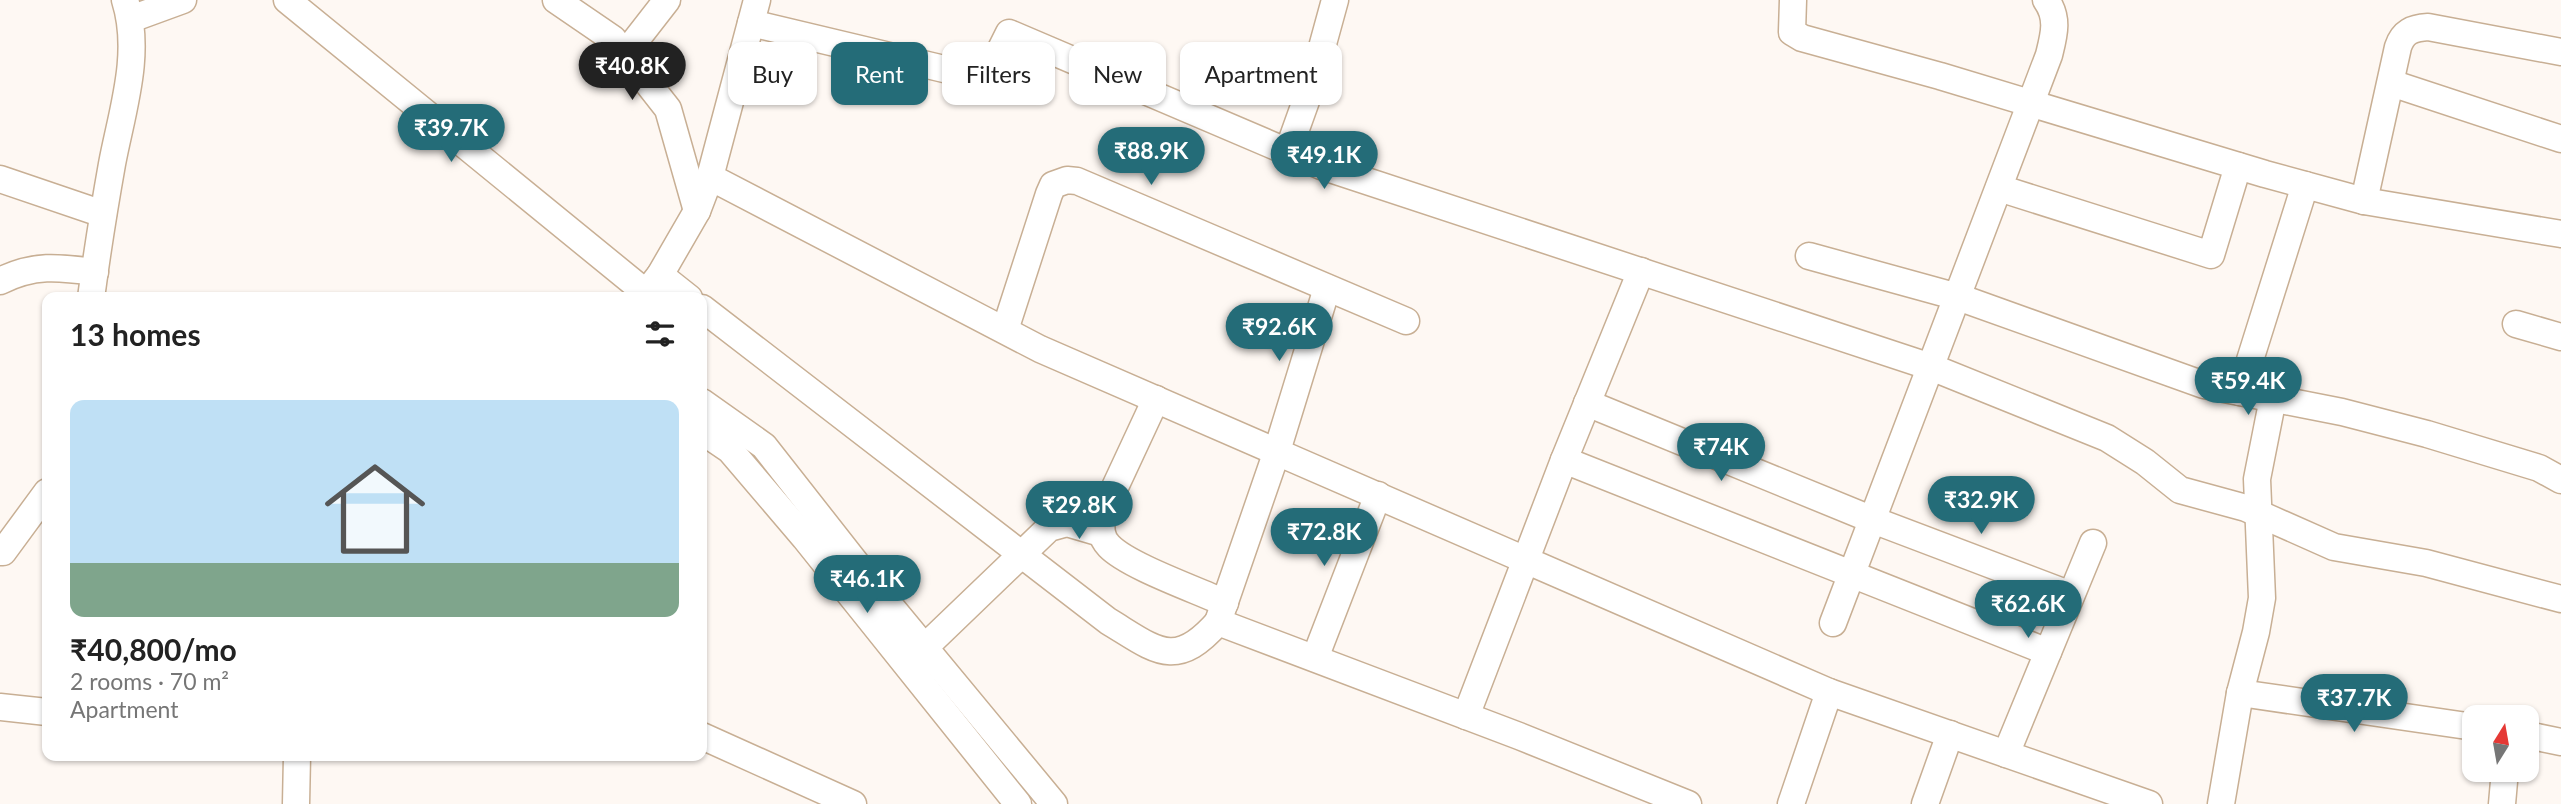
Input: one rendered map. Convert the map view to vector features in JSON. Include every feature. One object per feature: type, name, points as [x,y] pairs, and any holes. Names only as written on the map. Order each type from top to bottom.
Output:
[{"type":"street","points":[[0,281],[40,267],[93,285],[133,50],[128,10],[183,0]]},
{"type":"street","points":[[287,0],[649,288],[697,211],[710,177],[754,11],[986,79],[1009,33],[1321,166],[1931,367],[2106,438],[2146,462],[2180,490],[2246,508],[2334,547],[2426,563],[2561,599]]},
{"type":"street","points":[[556,0],[614,39],[668,110],[697,211]]},
{"type":"street","points":[[625,54],[667,0]]},
{"type":"street","points":[[1288,151],[1312,84],[1335,0]]},
{"type":"street","points":[[1793,0],[1792,32],[1795,35],[2364,201],[2561,234]]},
{"type":"street","points":[[1833,623],[1958,298],[2054,33],[2055,18],[2046,0]]},
{"type":"street","points":[[2364,201],[2402,38],[2415,28],[2428,27],[2561,52]]},
{"type":"street","points":[[2391,83],[2561,139]]},
{"type":"street","points":[[1999,188],[2211,255],[2238,166]]},
{"type":"street","points":[[710,177],[1040,349],[1829,692],[2149,804]]},
{"type":"street","points":[[0,179],[103,214]]},
{"type":"street","points":[[1005,330],[1049,194],[1053,185],[1067,180],[1077,181],[1406,321]]},
{"type":"street","points":[[2240,392],[2305,185]]},
{"type":"street","points":[[1809,256],[1958,298],[2204,385],[2342,412],[2427,434],[2539,468],[2561,480]]},
{"type":"street","points":[[1466,716],[1564,460],[1641,271]]},
{"type":"street","points":[[707,312],[1108,621],[1148,646],[1165,651],[1182,651],[1202,640],[1222,612],[1327,288]]},
{"type":"street","points":[[2516,324],[2561,337]]},
{"type":"street","points":[[2221,804],[2240,693],[2262,598],[2257,478],[2273,398]]},
{"type":"street","points":[[1156,399],[1102,515],[1101,533],[1108,545],[1124,558],[1222,612],[1315,658],[1688,804]]},
{"type":"street","points":[[1587,403],[1873,520],[2071,595]]},
{"type":"street","points":[[707,406],[764,446],[1054,804]]},
{"type":"street","points":[[707,434],[730,450],[797,528],[1018,804]]},
{"type":"street","points":[[1564,460],[2048,652]]},
{"type":"street","points":[[1315,658],[1378,495]]},
{"type":"street","points":[[1,554],[42,499]]},
{"type":"street","points":[[925,648],[1049,528],[1067,523],[1101,533]]},
{"type":"street","points":[[2006,754],[2093,543]]},
{"type":"street","points":[[1791,804],[1829,692]]},
{"type":"street","points":[[2240,693],[2462,725]]},
{"type":"street","points":[[0,707],[42,711]]},
{"type":"street","points":[[1925,804],[1950,734]]},
{"type":"street","points":[[2539,737],[2561,742]]},
{"type":"street","points":[[707,738],[853,804]]},
{"type":"street","points":[[296,804],[297,761]]},
{"type":"street","points":[[2502,804],[2504,782]]}]
